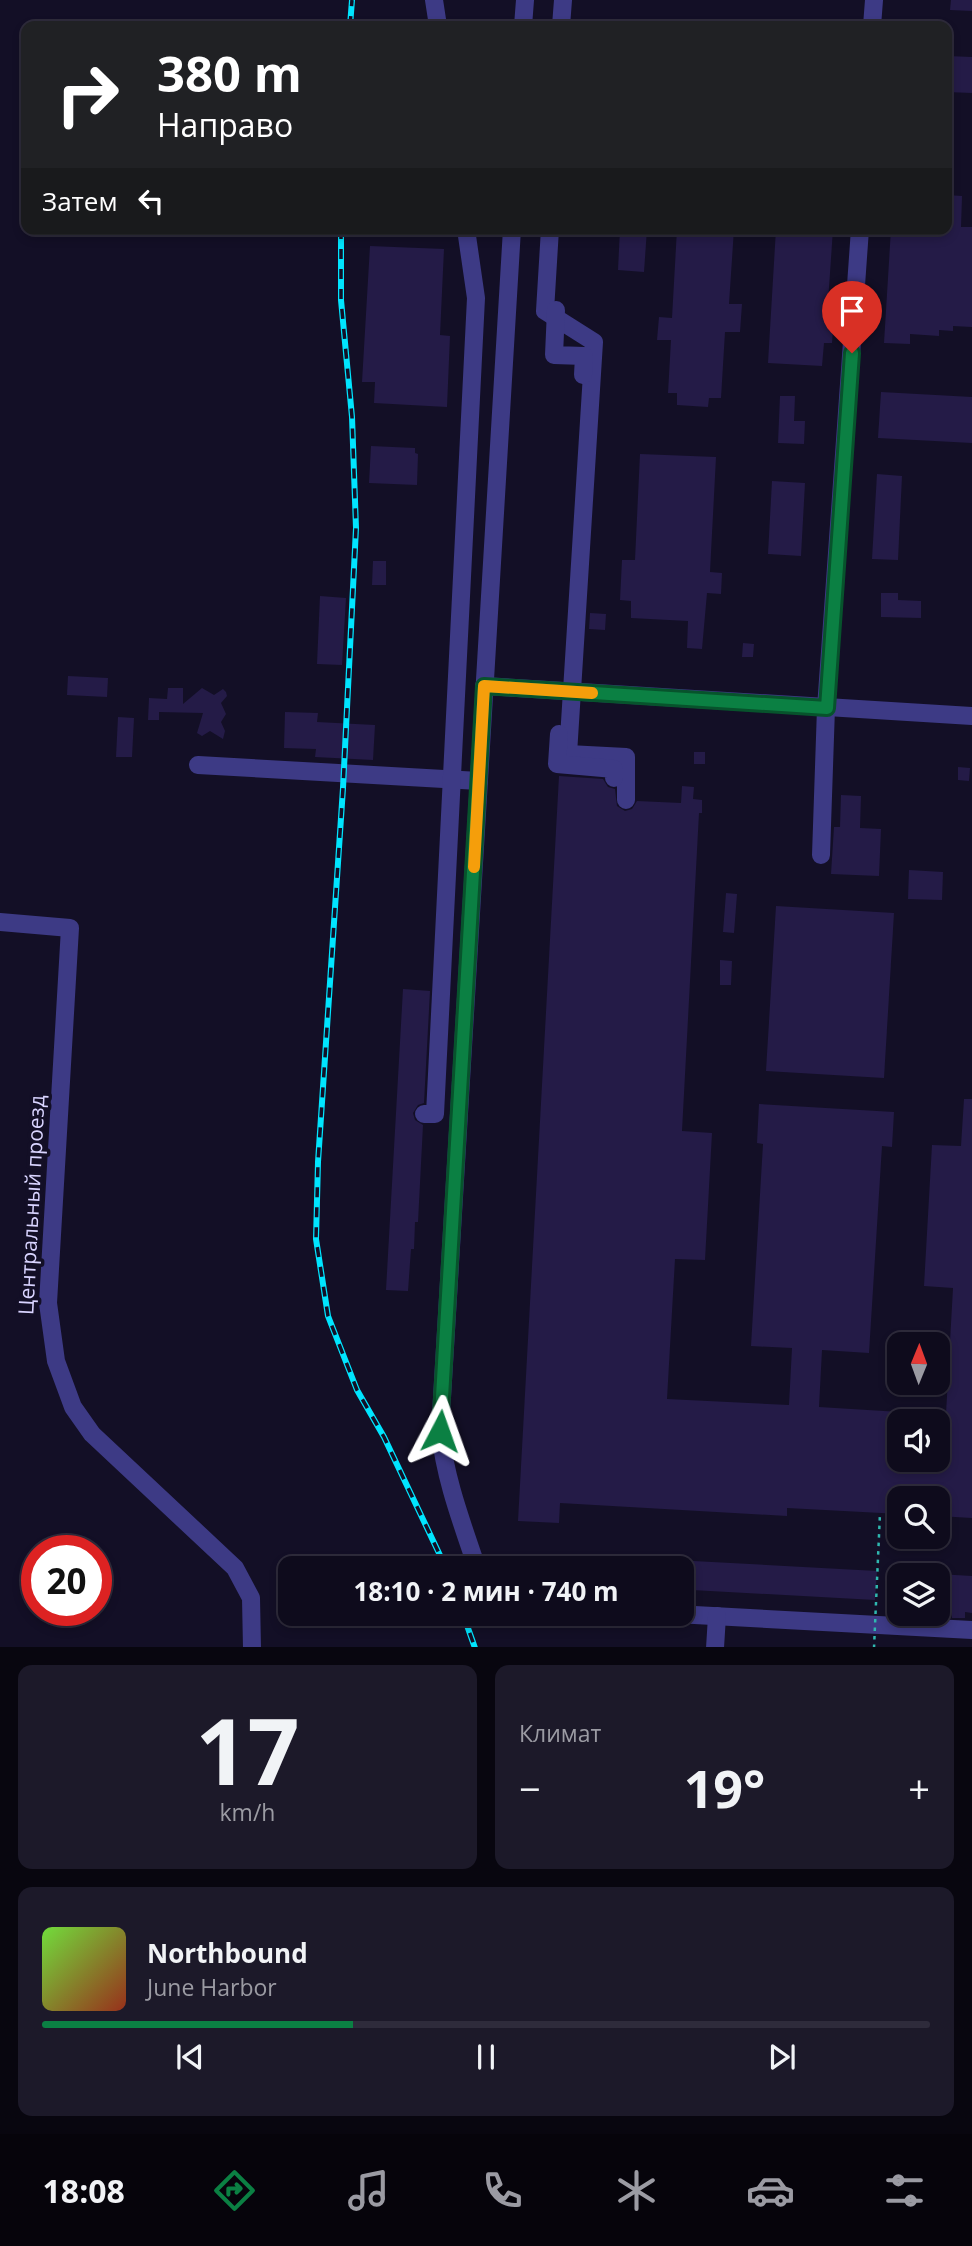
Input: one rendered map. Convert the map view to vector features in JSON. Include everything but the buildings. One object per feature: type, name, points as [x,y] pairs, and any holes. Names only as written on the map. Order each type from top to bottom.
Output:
[{"type":"street","points":[[434,0],[437,21]]},
{"type":"street","points":[[523,21],[525,0]]},
{"type":"street","points":[[561,21],[563,0]]},
{"type":"street","points":[[570,21],[572,0]]},
{"type":"street","points":[[873,21],[874,0]]},
{"type":"street","points":[[424,1114],[435,1114],[434,1033],[476,298],[467,235]]},
{"type":"street","points":[[473,1556],[449,1485],[440,1431],[512,235]]},
{"type":"street","points":[[550,235],[545,311],[594,342],[568,754],[626,757],[626,800]]},
{"type":"street","points":[[560,235],[554,355],[584,356],[557,764],[614,769],[614,778]]},
{"type":"street","points":[[821,855],[827,708],[860,235]]},
{"type":"street","points":[[484,686],[972,716]]},
{"type":"street","points":[[198,765],[479,780]]},
{"type":"street","name":"Центральный проезд","points":[[0,922],[70,928],[48,1303],[56,1361],[73,1407],[92,1434],[235,1568],[251,1598],[253,1647]]},
{"type":"street","points":[[694,1615],[972,1630]]},
{"type":"street","points":[[715,1647],[717,1616]]},
{"type":"path","points":[[874,1647],[880,1513]]},
{"type":"railway","points":[[350,21],[352,0]]},
{"type":"railway","points":[[341,235],[341,300],[352,417],[356,528],[343,788],[318,1162],[316,1239],[328,1316],[357,1390],[384,1437],[440,1556]]},
{"type":"railway","points":[[467,1626],[475,1647]]},
{"type":"slow traffic","points":[[474,867],[484,686],[592,693]]},
{"type":"route","points":[[440,1431],[484,686],[827,708],[852,353]]}]
